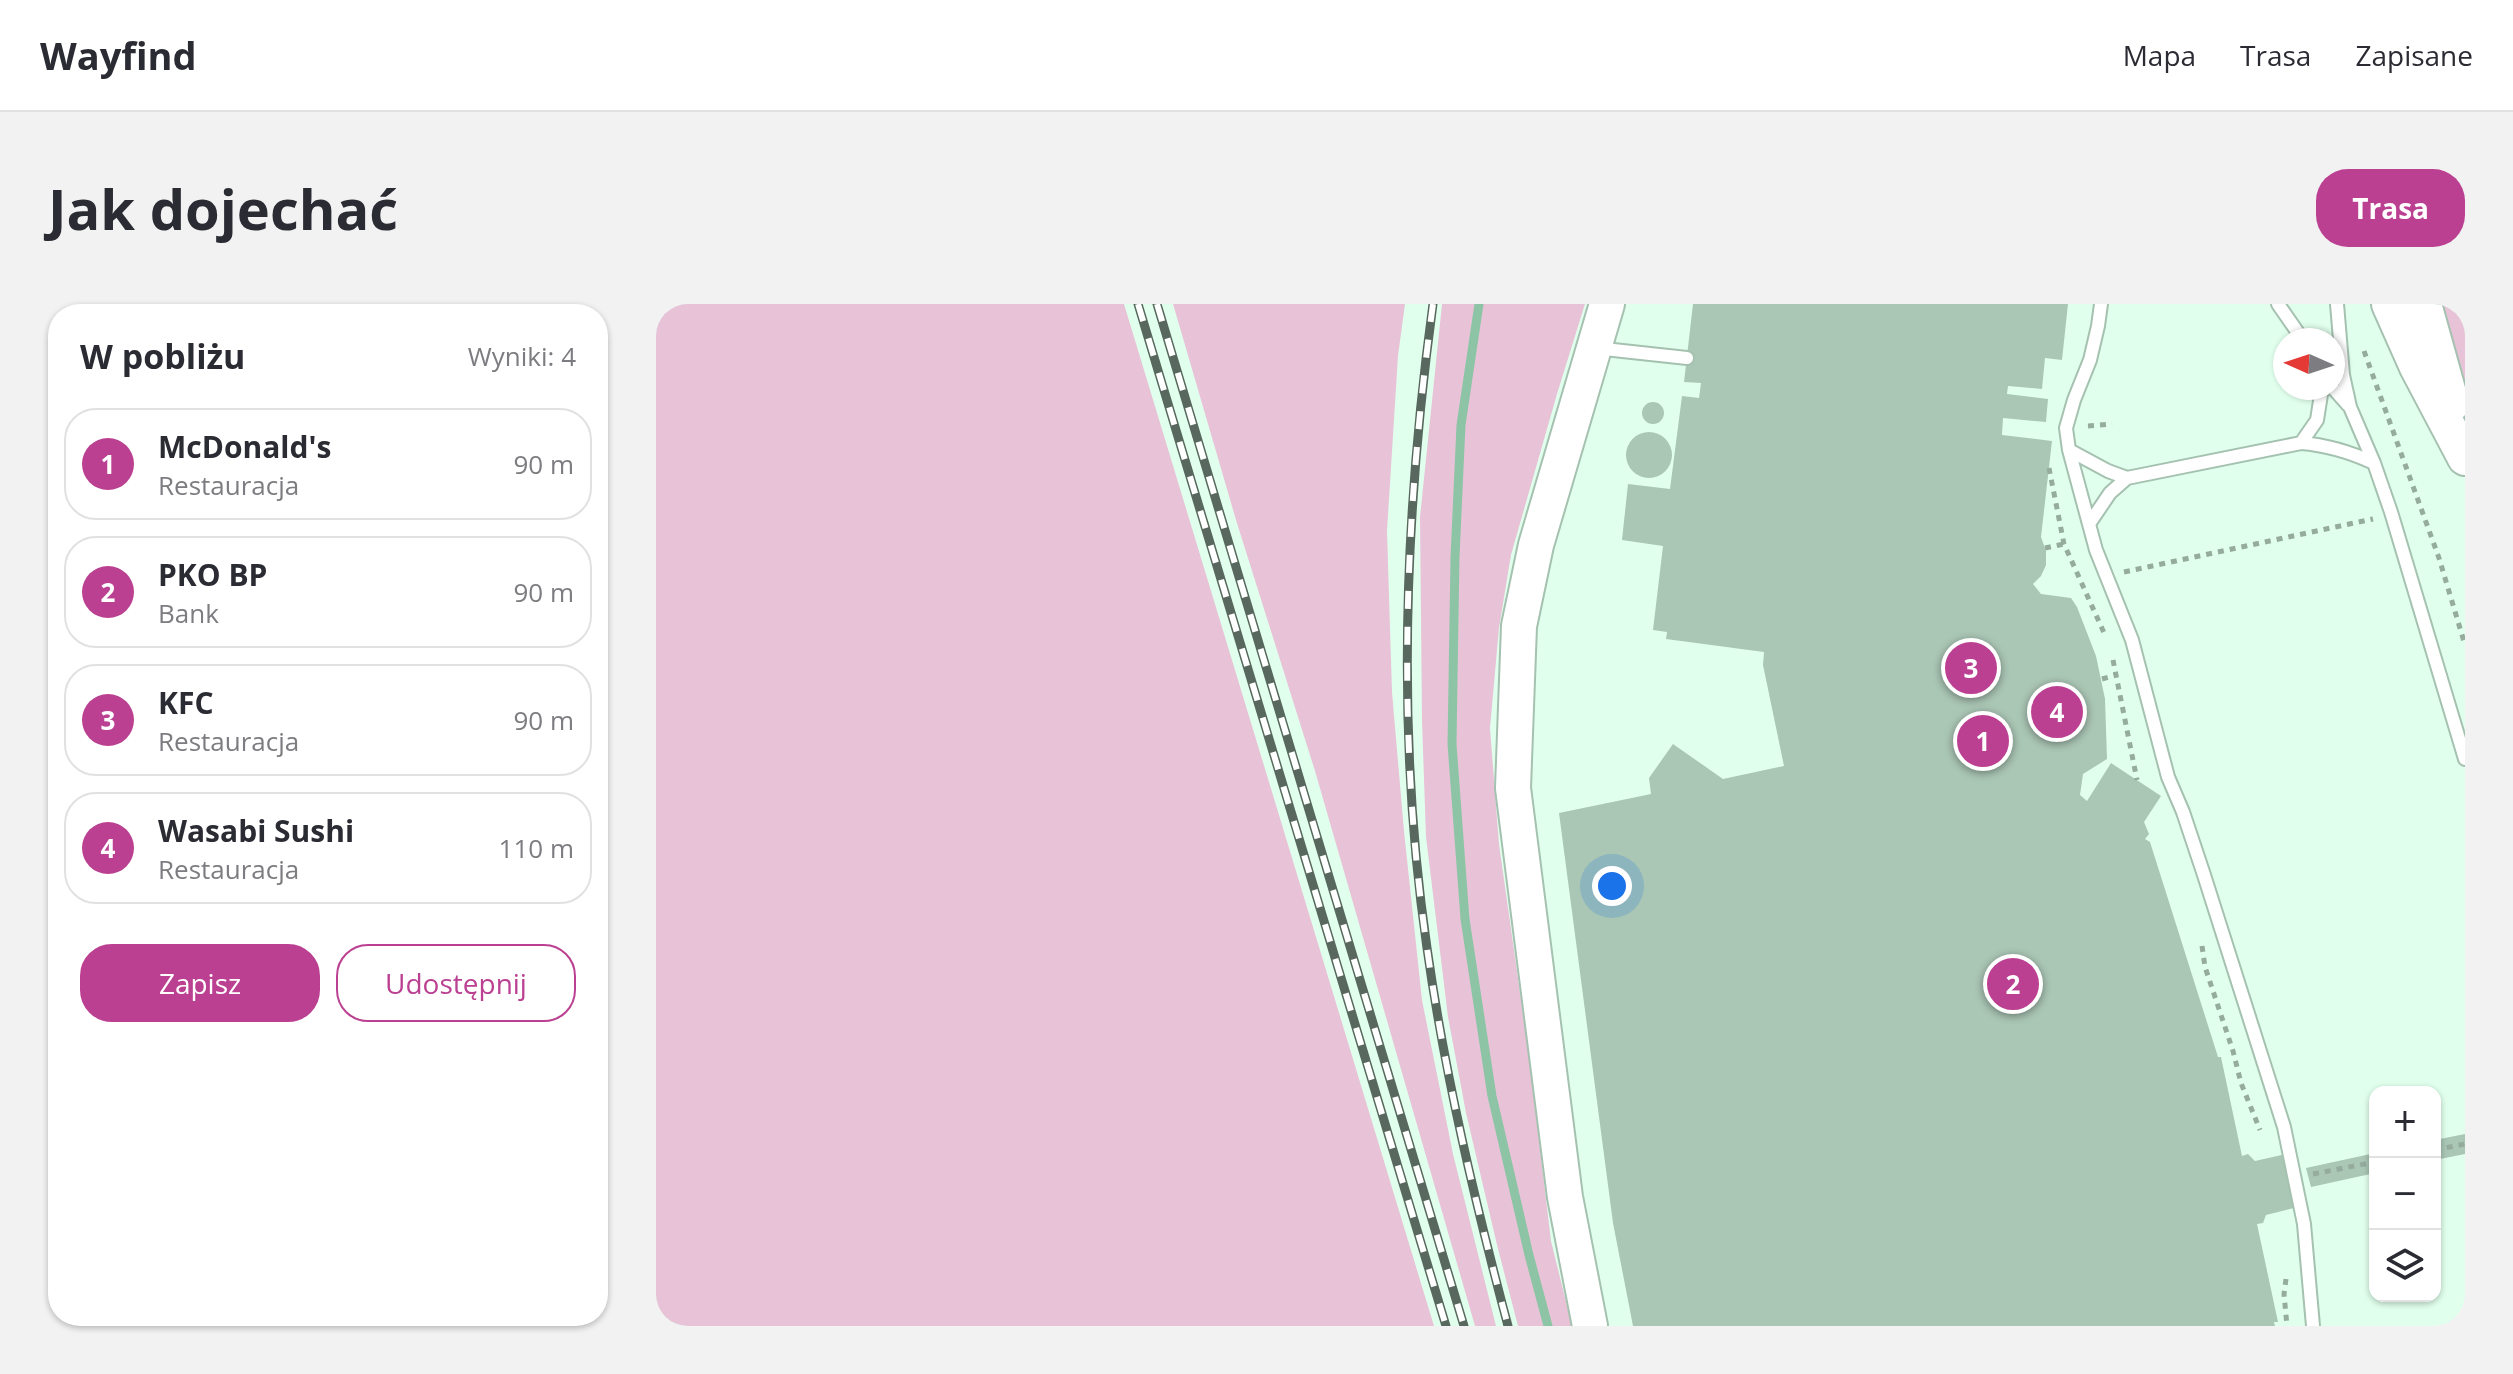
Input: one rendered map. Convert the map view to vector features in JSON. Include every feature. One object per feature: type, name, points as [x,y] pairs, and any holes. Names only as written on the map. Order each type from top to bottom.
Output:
[{"type":"street","points":[[1590,1326],[1565,1197],[1513,788],[1519,626],[1536,545],[1607,304]]},
{"type":"street","points":[[2389,304],[2417,367],[2465,458]]},
{"type":"street","points":[[2424,304],[2465,447]]},
{"type":"lane","points":[[2101,304],[2090,360],[2066,428],[2069,450],[2096,550],[2132,640],[2168,777],[2187,825],[2284,1127],[2304,1224],[2313,1326]]},
{"type":"lane","points":[[2278,304],[2295,328]]},
{"type":"lane","points":[[2337,304],[2343,375],[2350,407],[2391,512],[2465,759]]},
{"type":"lane","points":[[1593,348],[1687,358]]},
{"type":"lane","points":[[2301,443],[2317,420],[2320,400]]},
{"type":"lane","points":[[2344,400],[2350,407]]},
{"type":"lane","points":[[2089,524],[2110,493],[2127,478],[2301,443],[2324,444],[2374,463]]},
{"type":"lane","points":[[2069,450],[2127,478]]},
{"type":"path","points":[[2364,351],[2439,558],[2465,645]]},
{"type":"path","points":[[2049,467],[2064,544],[2110,647],[2137,780]]},
{"type":"path","points":[[2081,583],[2375,518],[2418,500]]},
{"type":"path","points":[[2045,548],[2064,544]]},
{"type":"path","points":[[2102,679],[2116,675]]},
{"type":"path","points":[[2198,934],[2205,967],[2241,1083],[2261,1131]]},
{"type":"path","points":[[2441,1149],[2465,1144]]},
{"type":"path","points":[[2295,1178],[2369,1163]]},
{"type":"shaded area","points":[[669,304],[1124,304],[1434,1326],[656,1326],[656,316]]},
{"type":"shaded area","points":[[1173,304],[1405,304],[1398,356],[1387,531],[1392,692],[1404,831],[1422,1000],[1453,1154],[1496,1326],[1475,1326],[1315,771],[1236,520]]},
{"type":"shaded area","points":[[1442,304],[1585,304],[1511,555],[1499,628],[1490,728],[1499,844],[1551,1241],[1572,1326],[1518,1326],[1466,1113],[1448,1017],[1426,837],[1420,517]]},
{"type":"shaded area","points":[[2439,304],[2465,304],[2465,394]]},
{"type":"building","points":[[1693,304],[2068,304],[2062,360],[2045,358],[2042,389],[2008,386],[2007,394],[2048,399],[2046,422],[2003,418],[2002,435],[2052,441],[2041,537],[2046,551],[2046,565],[2033,584],[2041,594],[2071,598],[2077,607],[2096,656],[2105,699],[2107,759],[2083,774],[2080,795],[2087,801],[2111,763],[2161,796],[2144,822],[2149,834],[2145,839],[2150,842],[2218,1057],[2221,1057],[2242,1156],[2248,1154],[2255,1161],[2286,1154],[2298,1207],[2266,1215],[2263,1223],[2257,1224],[2278,1322],[2274,1322],[2275,1326],[1633,1326],[1613,1223],[1559,813],[1651,794],[1649,778],[1673,744],[1723,779],[1784,766],[1763,665],[1764,652],[1666,639],[1667,632],[1653,630],[1663,546],[1622,540],[1628,484],[1670,489],[1682,396],[1699,398],[1701,383],[1684,382]]},
{"type":"building","points":[[1653,402],[1661,405],[1664,413],[1661,421],[1653,424],[1645,421],[1642,413],[1645,405]]},
{"type":"building","points":[[1649,432],[1665,439],[1672,455],[1665,471],[1649,478],[1633,471],[1626,455],[1633,439]]},
{"type":"building","points":[[2465,1134],[2465,1154],[2441,1159],[2441,1139]]},
{"type":"building","points":[[2369,1154],[2369,1174],[2311,1187],[2306,1168]]},
{"type":"waterway","points":[[1479,304],[1461,425],[1452,744],[1465,919],[1492,1096],[1548,1326]]},
{"type":"railway","points":[[1138,304],[1446,1326]]},
{"type":"railway","points":[[1157,304],[1464,1326]]},
{"type":"railway","points":[[1433,304],[1415,465],[1410,545],[1408,707],[1411,787],[1417,868],[1443,1044],[1473,1186],[1508,1326]]},
{"type":"place","name":"KFC","points":[[1971,668]]},
{"type":"place","name":"Wasabi Sushi","points":[[2057,712]]},
{"type":"place","name":"McDonald's","points":[[1983,741]]},
{"type":"place","name":"PKO BP","points":[[2013,984]]}]
